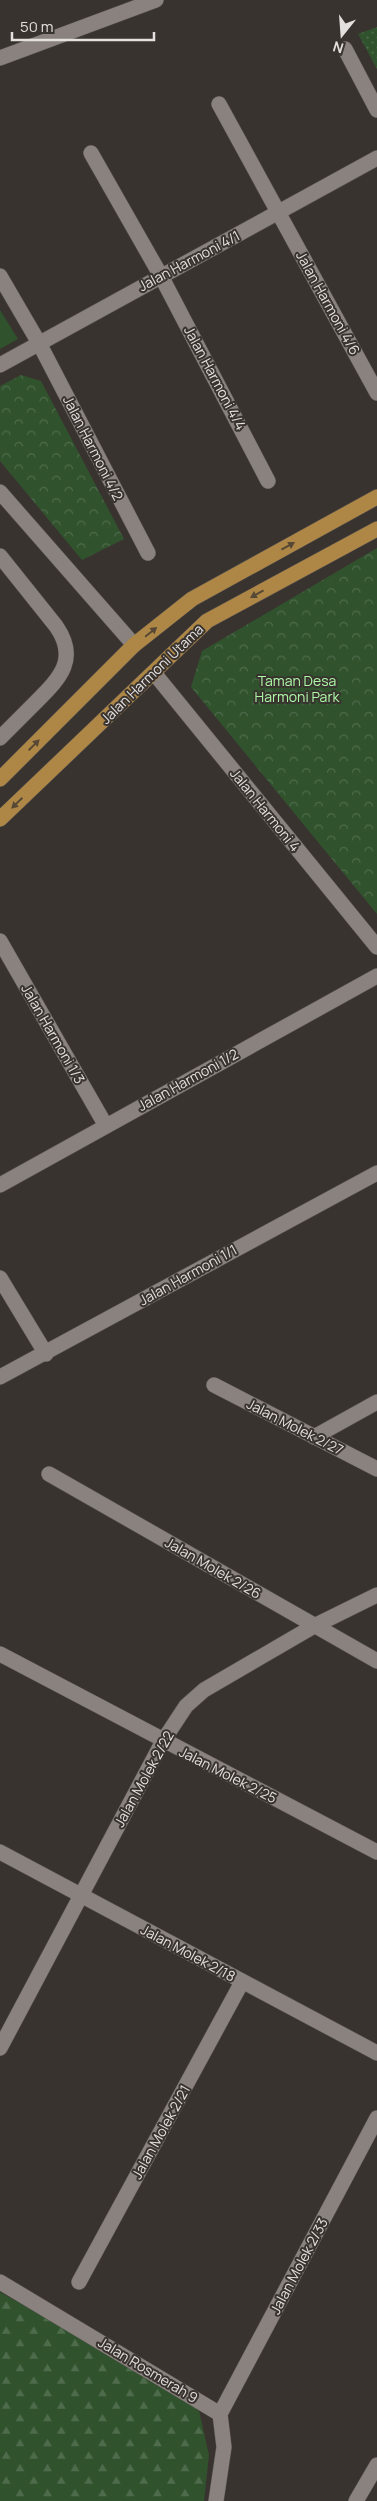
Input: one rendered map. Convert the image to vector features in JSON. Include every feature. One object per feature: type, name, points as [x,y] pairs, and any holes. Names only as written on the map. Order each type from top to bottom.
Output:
[{"type":"main road","name":"Jalan Harmoni Utama","points":[[0,779],[134,645],[192,599],[377,497]]},
{"type":"main road","name":"Jalan Harmoni Utama","points":[[0,819],[207,621],[377,528]]},
{"type":"street","points":[[0,58],[156,0]]},
{"type":"street","points":[[345,49],[377,110]]},
{"type":"street","name":"Jalan Harmoni 4/6","points":[[219,104],[377,393]]},
{"type":"street","name":"Jalan Harmoni 4/4","points":[[90,153],[161,276],[268,481]]},
{"type":"street","name":"Jalan Harmoni 4/1","points":[[0,365],[377,158]]},
{"type":"street","name":"Jalan Harmoni 4/2","points":[[0,276],[39,342],[148,553]]},
{"type":"street","points":[[0,492],[134,645]]},
{"type":"street","points":[[0,556],[64,637],[66,652],[64,667],[59,680],[0,738]]},
{"type":"street","name":"Jalan Harmoni 4","points":[[154,673],[377,947]]},
{"type":"street","name":"Jalan Harmoni 1/3","points":[[0,941],[106,1126]]},
{"type":"street","name":"Jalan Harmoni 1/2","points":[[0,1185],[377,976]]},
{"type":"street","name":"Jalan Harmoni 1/1","points":[[0,1377],[46,1354],[377,1173]]},
{"type":"street","points":[[0,1278],[46,1354]]},
{"type":"street","name":"Jalan Molek 2/27","points":[[214,1385],[377,1469]]},
{"type":"street","points":[[314,1436],[377,1402]]},
{"type":"street","name":"Jalan Molek 2/26","points":[[49,1474],[377,1661]]},
{"type":"street","name":"Jalan Molek 2/22","points":[[0,2048],[163,1741],[186,1706],[204,1690],[314,1626],[377,1595]]},
{"type":"street","name":"Jalan Molek 2/25","points":[[0,1654],[377,1852]]},
{"type":"street","name":"Jalan Molek 2/18","points":[[0,1852],[377,2054]]},
{"type":"street","name":"Jalan Molek 2/21","points":[[79,2282],[242,1982]]},
{"type":"street","name":"Jalan Molek 2/33","points":[[220,2414],[377,2118]]},
{"type":"street","name":"Jalan Rosmerah 9","points":[[0,2282],[220,2414]]},
{"type":"street","points":[[216,2501],[224,2446],[220,2414]]},
{"type":"street","points":[[356,2501],[377,2466]]},
{"type":"green space","points":[[377,27],[377,69],[358,34]]},
{"type":"green space","points":[[0,310],[18,339],[0,349]]},
{"type":"green space","points":[[21,375],[41,381],[124,539],[82,560],[0,461],[0,386]]},
{"type":"green space","name":"Taman Desa Harmoni Park","points":[[377,548],[377,914],[191,687],[202,651]]},
{"type":"green space","points":[[0,2292],[166,2385],[199,2411],[209,2455],[204,2501],[0,2501]]}]
